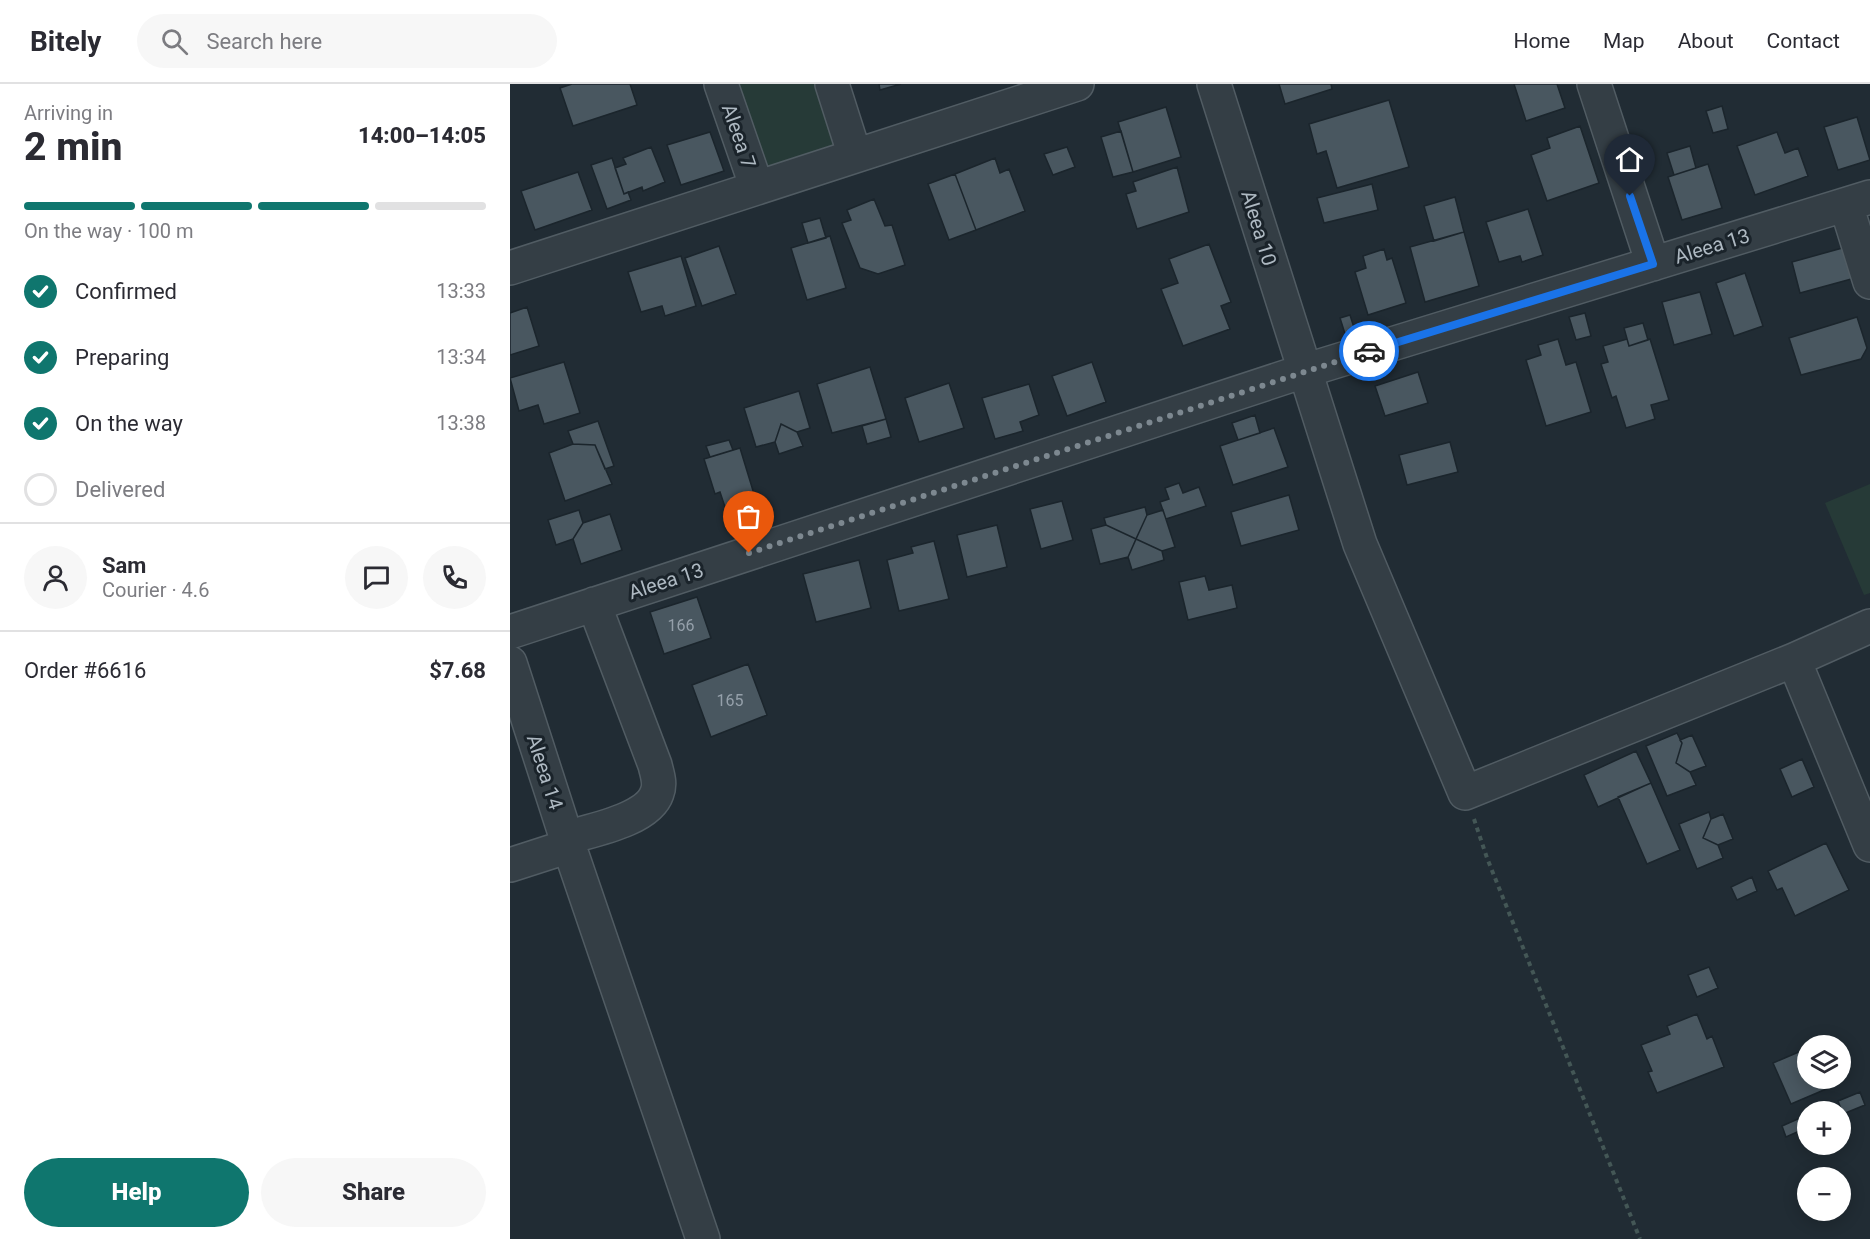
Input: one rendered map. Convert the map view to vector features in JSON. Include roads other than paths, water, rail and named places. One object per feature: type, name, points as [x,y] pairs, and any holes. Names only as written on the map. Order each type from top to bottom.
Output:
[{"type":"street","name":"Aleea 7","points":[[721,84],[757,188]]},
{"type":"street","points":[[832,84],[855,156]]},
{"type":"street","points":[[510,268],[1077,84]]},
{"type":"street","name":"Aleea 10","points":[[1214,84],[1360,544],[1466,793],[1794,660]]},
{"type":"street","points":[[1594,84],[1653,264]]},
{"type":"street","points":[[1858,201],[1870,282]]},
{"type":"street","name":"Aleea 13","points":[[510,632],[1304,371],[1858,201]]},
{"type":"street","points":[[510,865],[639,813],[652,802],[658,792],[659,779],[655,765],[594,604]]},
{"type":"street","points":[[1870,626],[1794,660],[1870,845]]},
{"type":"street","name":"Aleea 14","points":[[510,663],[567,842],[703,1239]]}]
